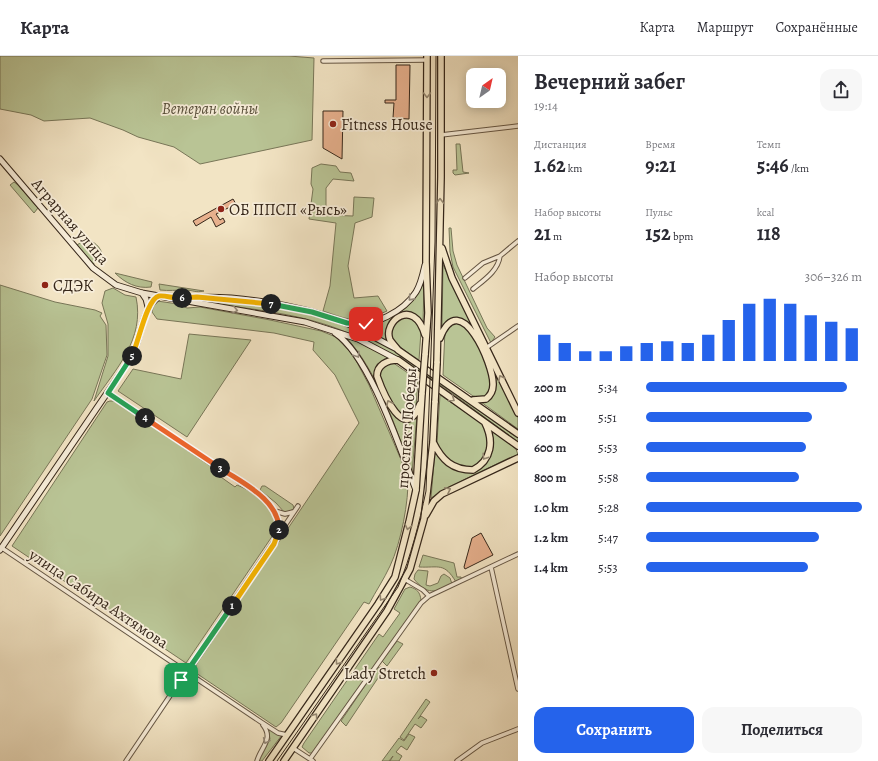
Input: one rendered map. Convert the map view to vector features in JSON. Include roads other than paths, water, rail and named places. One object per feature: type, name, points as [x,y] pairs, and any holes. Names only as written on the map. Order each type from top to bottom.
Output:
[{"type":"main road","name":"проспект Победы","points":[[284,761],[387,611],[406,580],[412,565],[424,519],[433,442],[439,343],[441,56]]},
{"type":"main road","name":"проспект Победы","points":[[269,761],[395,577],[410,522],[416,490],[428,313],[423,58]]},
{"type":"main road","points":[[440,240],[450,272],[486,348],[516,403],[518,413]]},
{"type":"main road","points":[[398,350],[390,340],[389,331],[394,321],[404,315],[411,315],[418,319],[426,338]]},
{"type":"main road","points":[[439,343],[444,330],[454,321],[466,323],[471,328],[489,366],[493,380],[492,392],[489,397],[483,400],[472,400]]},
{"type":"main road","name":"Аграрная улица","points":[[398,350],[472,400],[518,434]]},
{"type":"main road","points":[[398,360],[392,360],[385,363],[379,368],[377,373],[394,412],[402,418],[411,418],[416,414],[422,395]]},
{"type":"main road","name":"Аграрная улица","points":[[398,360],[518,446]]},
{"type":"main road","points":[[433,442],[443,459],[453,467],[464,470],[473,470],[485,458],[492,444],[490,434],[484,421]]},
{"type":"main road","points":[[424,519],[434,501],[442,494],[518,458]]},
{"type":"street","points":[[323,61],[423,58]]},
{"type":"street","points":[[441,134],[518,126]]},
{"type":"street","name":"Аграрная улица","points":[[0,159],[71,244],[96,271],[116,285],[142,293],[197,304],[291,319],[329,329],[358,339],[398,360]]},
{"type":"street","points":[[465,278],[484,263],[500,256],[518,241]]},
{"type":"street","points":[[473,289],[496,268],[499,264],[500,256]]},
{"type":"street","points":[[347,323],[361,325],[371,323],[407,303],[420,285],[426,262]]},
{"type":"street","points":[[142,293],[146,299],[148,307]]},
{"type":"street","points":[[1,549],[108,393],[136,347],[148,307],[153,300],[160,296]]},
{"type":"street","points":[[197,297],[194,301],[197,304]]},
{"type":"street","name":"Аграрная улица","points":[[178,299],[197,297],[264,303],[312,312],[347,323],[398,350]]},
{"type":"street","points":[[486,348],[518,326]]},
{"type":"street","points":[[329,329],[345,340],[364,365],[416,490]]},
{"type":"street","points":[[108,393],[265,499],[275,511],[279,529],[277,537]]},
{"type":"street","points":[[126,761],[298,506]]},
{"type":"street","points":[[275,511],[286,514],[294,512]]},
{"type":"street","name":"улица Сабира Ахтямова","points":[[1,549],[261,722],[278,733],[287,735]]},
{"type":"street","points":[[293,748],[312,760],[421,602],[429,596],[518,554]]},
{"type":"street","points":[[491,567],[518,688]]},
{"type":"street","points":[[406,580],[423,590],[429,596]]},
{"type":"street","points":[[257,761],[268,737],[267,730],[261,722]]},
{"type":"street","points":[[457,761],[482,743],[518,729]]},
{"type":"tram line","points":[[277,761],[398,587],[411,552],[426,491],[435,242],[436,56]]},
{"type":"place","name":"Fitness House","points":[[333,124]]},
{"type":"place","name":"ОБ ППСП «Рысь»","points":[[221,209]]},
{"type":"place","name":"СДЭК","points":[[45,285]]},
{"type":"place","name":"Lady Stretch","points":[[434,673]]},
{"type":"park label","name":"Ветеран войны","points":[[210,108]]}]
